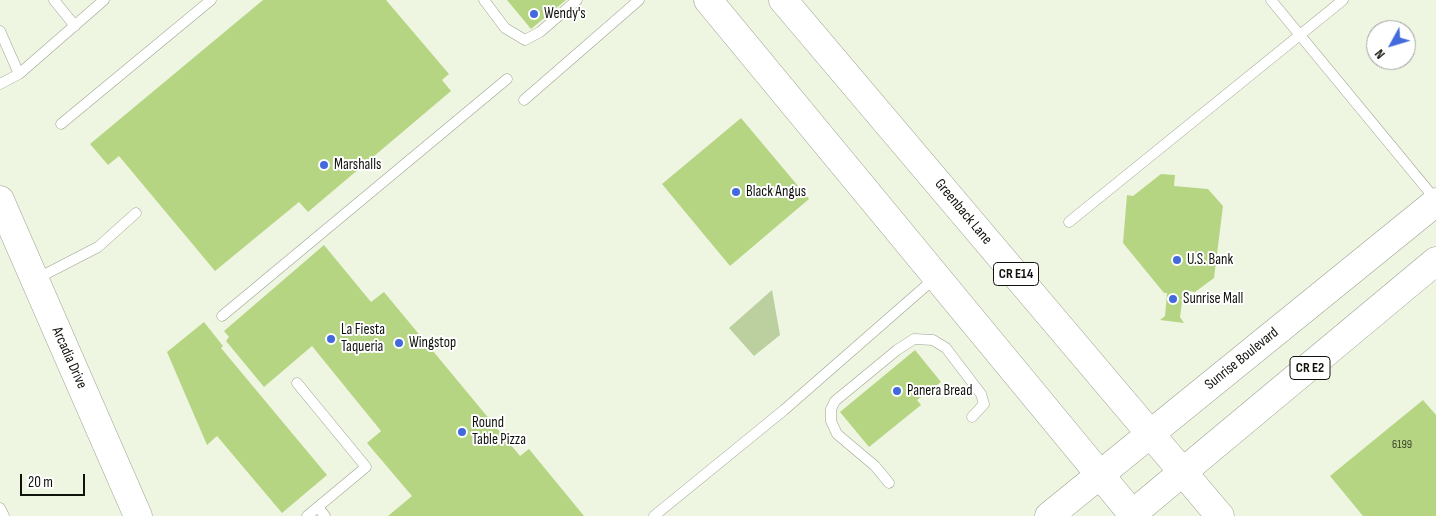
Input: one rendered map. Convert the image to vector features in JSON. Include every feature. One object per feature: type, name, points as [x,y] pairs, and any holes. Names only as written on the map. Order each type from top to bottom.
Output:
[{"type":"main road","points":[[708,0],[1132,515]]},
{"type":"main road","name":"Greenback Lane","points":[[783,0],[1220,516]]},
{"type":"main road","name":"Arcadia Drive","points":[[0,200],[138,516]]},
{"type":"main road","name":"Sunrise Boulevard","points":[[1049,516],[1436,201]]},
{"type":"main road","name":"CR E2","points":[[1132,515],[1436,261]]},
{"type":"lane","points":[[54,0],[75,26]]},
{"type":"lane","points":[[0,84],[20,74],[104,0]]},
{"type":"lane","points":[[61,124],[211,0]]},
{"type":"lane","points":[[484,0],[505,28],[525,40],[540,32],[577,0]]},
{"type":"lane","points":[[524,100],[639,0]]},
{"type":"lane","points":[[1272,0],[1436,201]]},
{"type":"lane","points":[[1069,222],[1343,0]]},
{"type":"lane","points":[[0,31],[20,74]]},
{"type":"lane","points":[[222,316],[507,79]]},
{"type":"lane","points":[[35,279],[98,246],[136,213]]},
{"type":"lane","points":[[654,516],[784,410],[935,278]]},
{"type":"lane","points":[[889,483],[875,466],[837,434],[831,420],[831,409],[835,401],[897,350],[914,339],[933,340],[946,348],[982,394],[984,404],[972,416]]},
{"type":"lane","points":[[297,383],[366,467],[307,516]]},
{"type":"lane","points":[[318,507],[325,516]]},
{"type":"lane","points":[[0,508],[4,516]]},
{"type":"green space","points":[[772,290],[780,335],[754,356],[729,328]]},
{"type":"building","points":[[263,0],[386,0],[449,74],[442,80],[451,91],[308,212],[299,202],[215,271],[119,156],[108,165],[90,144]]},
{"type":"building","name":"Wendy's","points":[[507,0],[566,0],[531,29]]},
{"type":"building","name":"Black Angus","points":[[741,118],[809,199],[730,266],[662,184]]},
{"type":"building","name":"U.S. Bank","points":[[1161,174],[1175,175],[1174,186],[1208,189],[1223,206],[1214,278],[1195,292],[1189,291],[1183,294],[1180,317],[1184,323],[1160,320],[1165,316],[1167,293],[1164,293],[1123,243],[1127,195],[1133,196]]},
{"type":"building","points":[[324,245],[371,302],[384,292],[520,456],[529,449],[584,516],[388,516],[412,496],[367,443],[381,431],[312,346],[264,387],[226,341],[229,337],[224,331]]},
{"type":"building","points":[[204,322],[223,346],[221,348],[327,475],[282,513],[217,436],[207,445],[167,352]]},
{"type":"building","name":"Panera Bread","points":[[915,350],[941,382],[917,400],[921,405],[869,447],[840,412]]},
{"type":"building","points":[[1423,400],[1436,415],[1436,516],[1363,516],[1330,476]]},
{"type":"place","name":"Wendy's","points":[[534,14]]},
{"type":"place","name":"Marshalls","points":[[324,165]]},
{"type":"place","name":"Black Angus","points":[[736,192]]},
{"type":"place","name":"U.S. Bank","points":[[1177,260]]},
{"type":"place","name":"Sunrise Mall","points":[[1173,299]]},
{"type":"place","name":"La Fiesta Taqueria","points":[[331,339]]},
{"type":"place","name":"Wingstop","points":[[399,343]]},
{"type":"place","name":"Panera Bread","points":[[897,391]]},
{"type":"place","name":"Round Table Pizza","points":[[462,432]]}]
